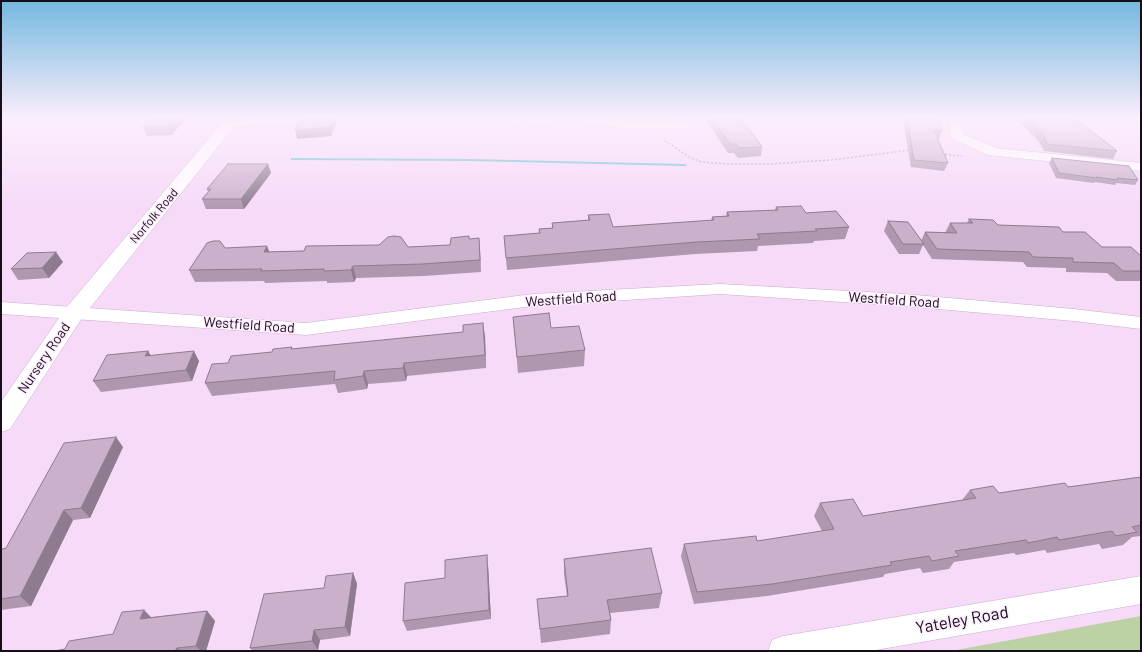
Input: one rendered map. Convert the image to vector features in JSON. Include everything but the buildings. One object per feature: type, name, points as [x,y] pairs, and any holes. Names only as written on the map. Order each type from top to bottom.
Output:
[{"type":"main road","name":"Norfolk Road","points":[[74,313],[209,149]]},
{"type":"main road","name":"Nursery Road","points":[[1,422],[74,313]]},
{"type":"street","points":[[986,149],[992,152],[1141,167]]},
{"type":"street","name":"Westfield Road","points":[[1,308],[306,329],[533,300],[720,289],[912,301],[1074,315],[1141,323]]},
{"type":"street","name":"Yateley Road","points":[[783,651],[1141,590]]},
{"type":"path","points":[[678,149],[691,158],[702,162],[727,164],[786,163],[830,160],[911,150]]},
{"type":"path","points":[[941,154],[963,156],[992,152]]},
{"type":"green space","points":[[1141,616],[1141,651],[951,651]]},
{"type":"waterway","points":[[292,159],[471,160],[685,165]]}]
